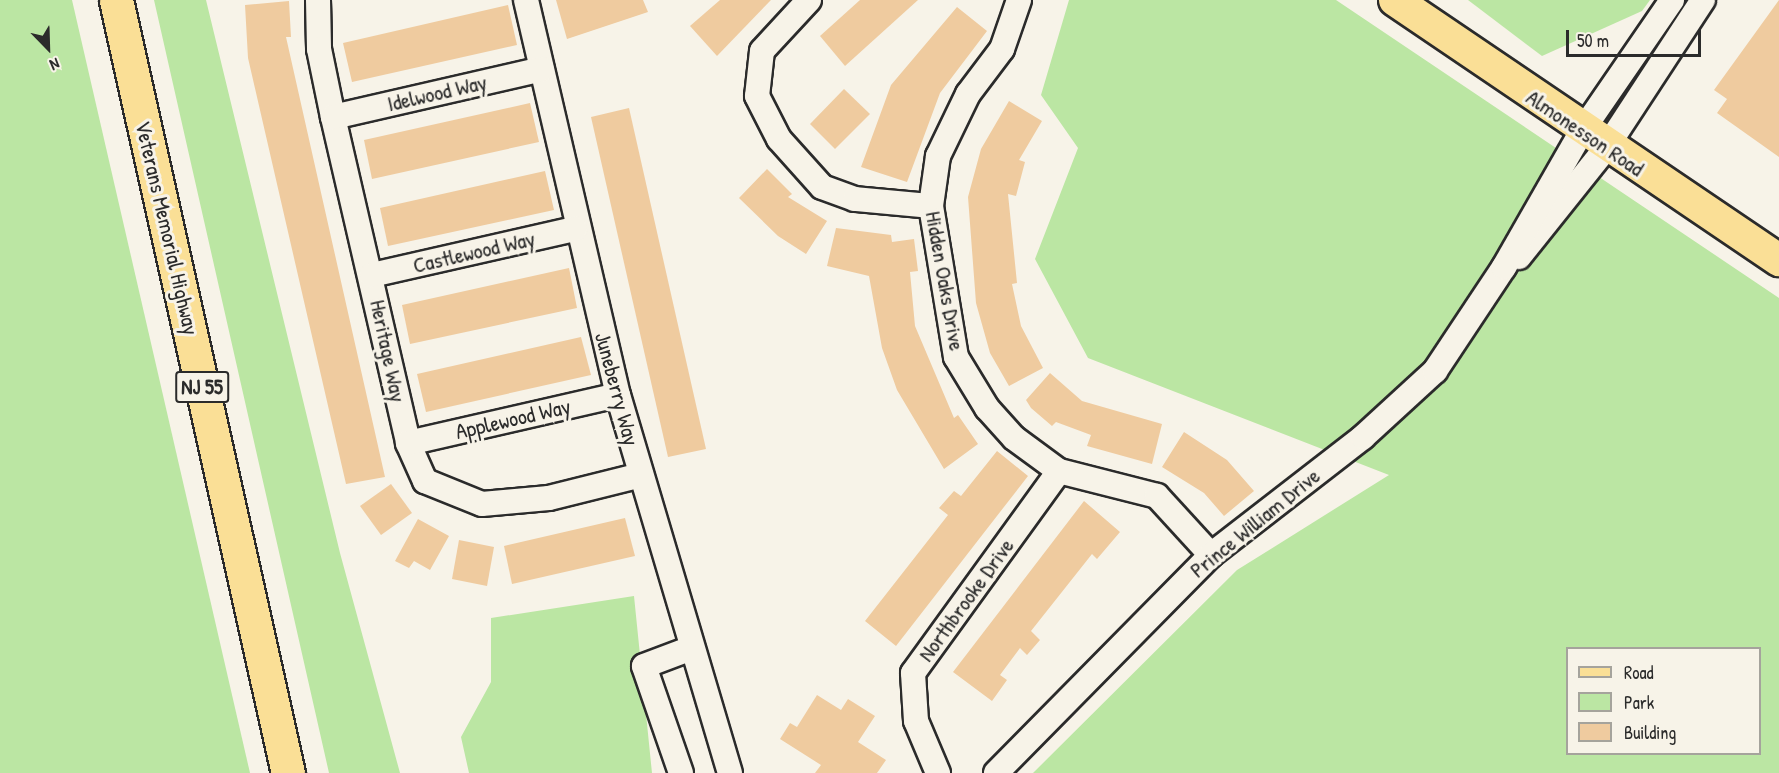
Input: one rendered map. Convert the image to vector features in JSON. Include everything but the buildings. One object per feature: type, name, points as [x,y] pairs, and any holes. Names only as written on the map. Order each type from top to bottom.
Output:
[{"type":"highway","name":"Veterans Memorial Highway","points":[[116,0],[288,773]]},
{"type":"main road","name":"Almonesson Road","points":[[1395,0],[1594,140],[1779,260]]},
{"type":"street","name":"Heritage Way","points":[[318,0],[319,49],[333,117],[372,275],[408,443],[425,481],[482,504],[549,498],[641,476]]},
{"type":"street","name":"Juneberry Way","points":[[526,0],[575,229],[618,395],[730,773]]},
{"type":"street","points":[[809,0],[762,51],[757,96],[779,139],[822,187],[855,199],[931,206]]},
{"type":"street","points":[[1594,140],[1672,0]]},
{"type":"street","points":[[1594,140],[1702,0]]},
{"type":"street","name":"Hidden Oaks Drive","points":[[1012,2],[1002,49],[968,94],[938,156],[931,206],[956,357],[987,408],[1059,471],[1157,496],[1211,555]]},
{"type":"street","name":"Idelwood Way","points":[[333,117],[542,69]]},
{"type":"street","name":"Prince William Drive","points":[[996,773],[1211,555],[1411,395],[1435,370],[1504,267],[1594,140]]},
{"type":"street","name":"Castlewood Way","points":[[372,275],[575,229]]},
{"type":"street","name":"Applewood Way","points":[[408,443],[618,395]]},
{"type":"street","name":"Northbrooke Drive","points":[[938,773],[916,721],[913,673],[1059,471]]},
{"type":"street","points":[[681,773],[644,666],[692,648]]},
{"type":"green space","points":[[0,0],[72,0],[250,773],[0,773]]},
{"type":"green space","points":[[154,0],[206,0],[340,553],[400,773],[329,773]]},
{"type":"green space","points":[[1069,0],[1336,0],[1779,298],[1779,773],[1033,773],[1237,570],[1389,475],[1088,358],[1035,259],[1078,148],[1041,95]]},
{"type":"green space","points":[[1468,0],[1650,0],[1642,11],[1542,56]]},
{"type":"green space","points":[[634,596],[652,773],[469,773],[461,737],[491,682],[491,618]]}]
